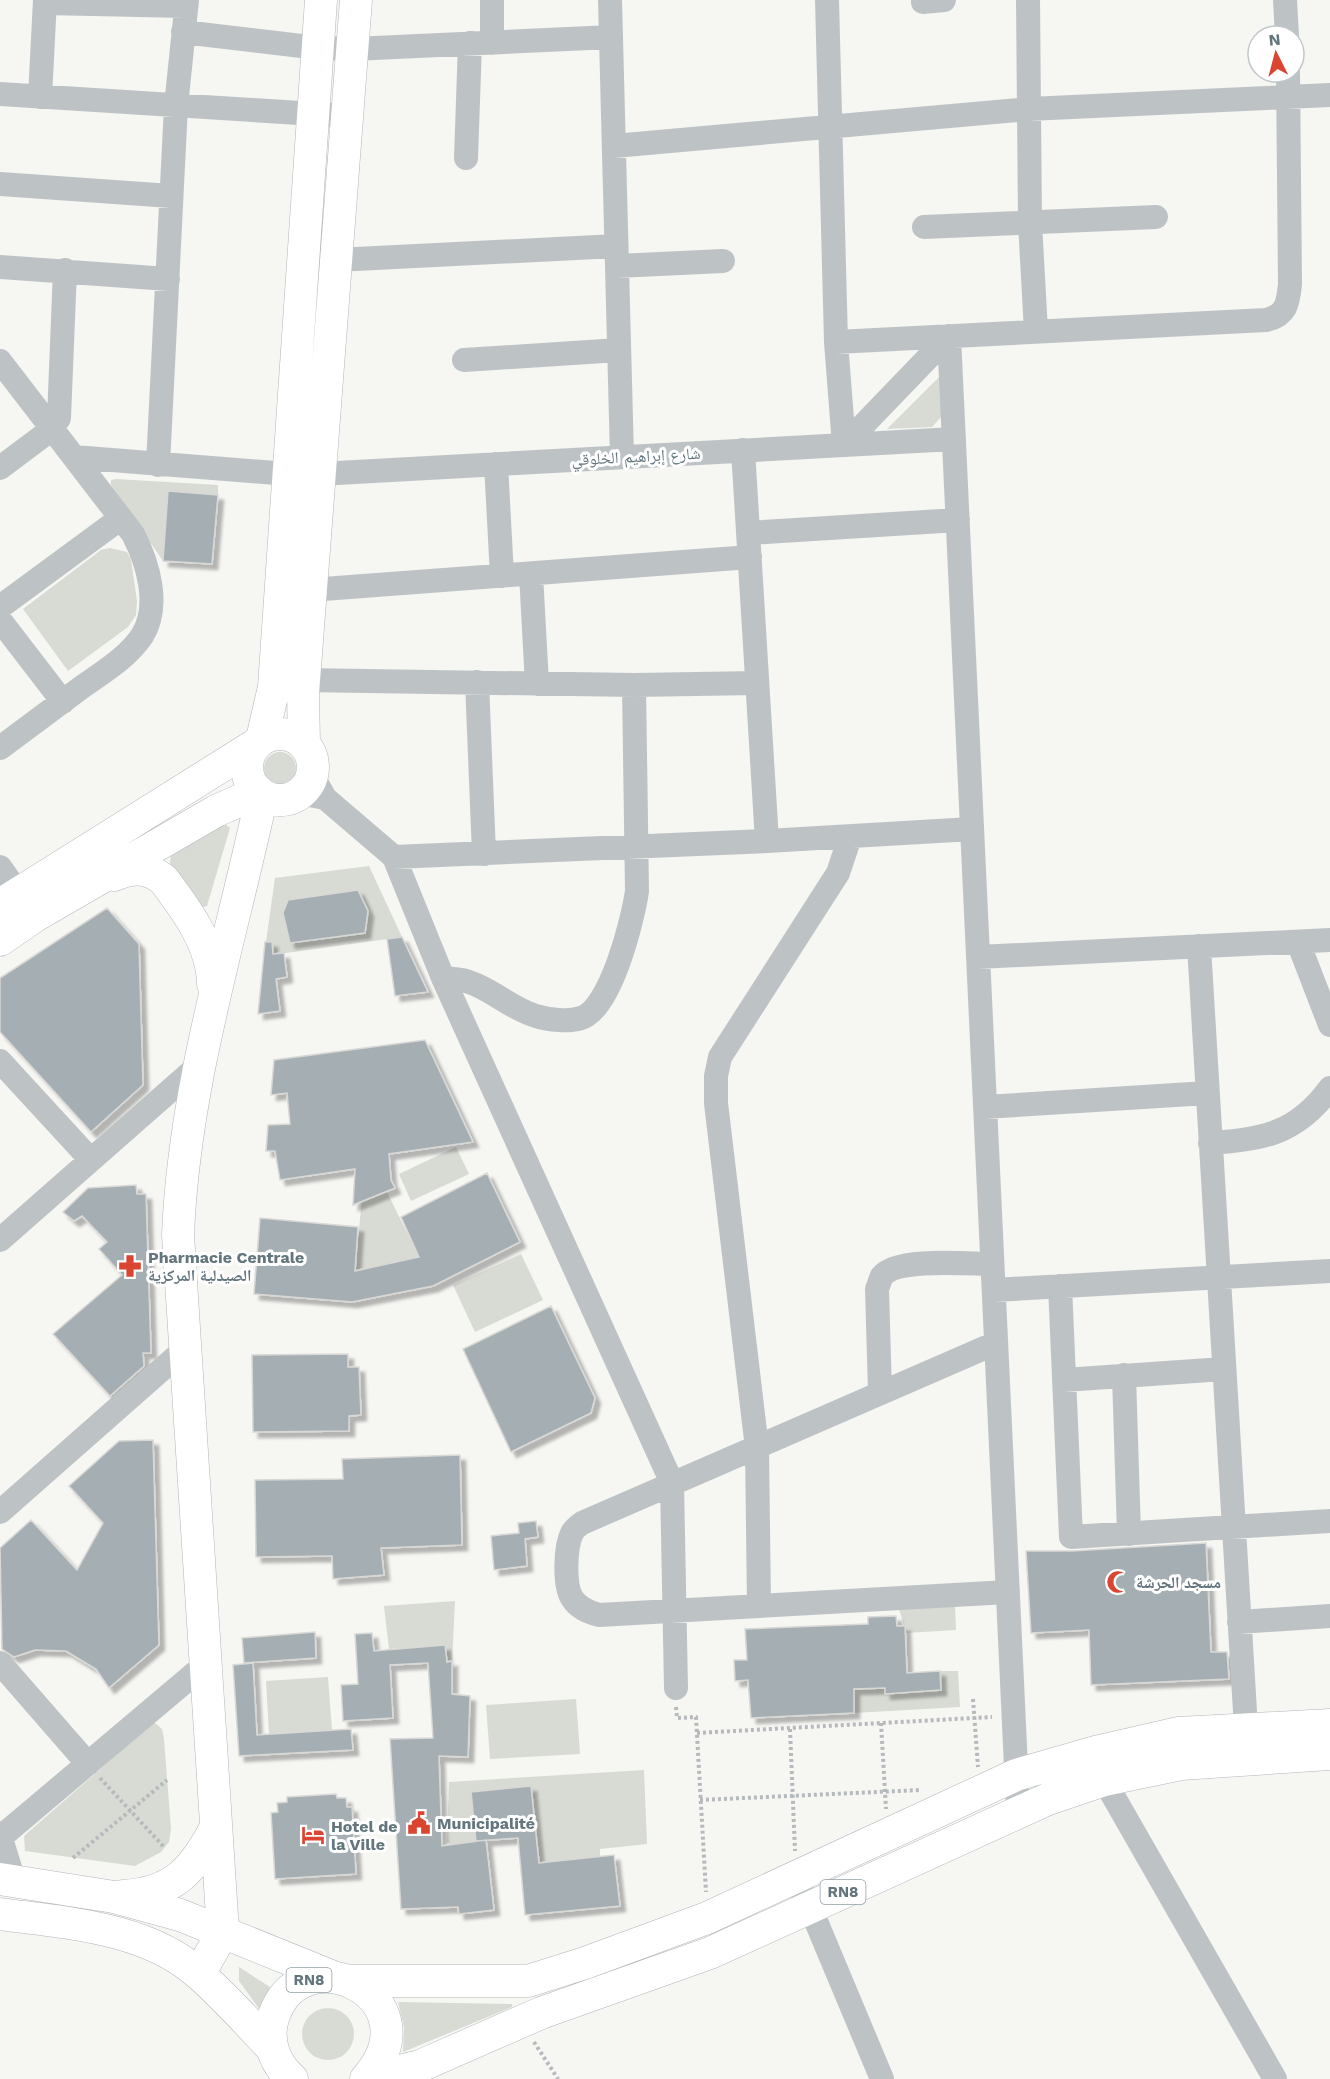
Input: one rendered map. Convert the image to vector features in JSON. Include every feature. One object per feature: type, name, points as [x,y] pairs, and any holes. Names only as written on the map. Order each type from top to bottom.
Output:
[{"type":"main road","points":[[291,792],[252,785],[247,765],[258,742],[274,687],[321,0]]},
{"type":"main road","points":[[304,744],[303,680],[356,0]]},
{"type":"main road","points":[[0,940],[18,904],[258,742],[270,735],[289,735],[304,744],[310,754],[246,874],[199,1065],[179,1195],[178,1235],[223,1932],[199,1974]]},
{"type":"main road","points":[[80,890],[216,811],[291,792]]},
{"type":"main road","points":[[18,904],[80,890],[128,869],[153,872],[163,879],[205,944],[212,960],[213,1002]]},
{"type":"main road","name":"RN8","points":[[273,2060],[273,2020],[284,1997],[297,1985],[313,1978],[528,1981],[585,1963],[707,1918],[795,1866],[1016,1775],[1095,1752],[1178,1733],[1330,1725]]},
{"type":"main road","name":"RN8","points":[[366,2079],[420,2066],[531,2018],[710,1953],[1018,1810],[1104,1780],[1181,1764],[1330,1754]]},
{"type":"main road","points":[[114,1897],[156,1892],[173,1883],[193,1866],[215,1829]]},
{"type":"main road","points":[[7,1880],[114,1897],[180,1915],[342,1979]]},
{"type":"main road","points":[[0,1914],[112,1931],[155,1947],[199,1974],[292,2079]]},
{"type":"main road","name":"RN8","points":[[342,1979],[369,1992],[381,2008],[387,2026],[383,2055],[379,2064],[366,2079]]},
{"type":"main road","points":[[528,1981],[531,2018]]},
{"type":"street","points":[[466,158],[481,43],[492,0]]},
{"type":"street","points":[[610,0],[622,457]]},
{"type":"street","points":[[827,0],[836,342],[843,445]]},
{"type":"street","points":[[1028,0],[1030,223],[1036,331]]},
{"type":"street","points":[[1285,0],[1286,24]]},
{"type":"street","points":[[40,97],[45,2],[186,3],[176,106],[158,465]]},
{"type":"street","points":[[183,32],[318,48],[352,49],[611,37]]},
{"type":"street","points":[[836,342],[1266,320],[1277,317],[1286,310],[1290,254],[1289,84]]},
{"type":"street","points":[[0,94],[347,116]]},
{"type":"street","points":[[614,146],[1029,109],[1330,95]]},
{"type":"street","points":[[0,184],[171,196]]},
{"type":"street","points":[[924,227],[1155,217]]},
{"type":"street","points":[[336,260],[616,256],[723,261]]},
{"type":"street","points":[[0,267],[168,279]]},
{"type":"street","points":[[0,468],[52,429],[59,418],[64,270]]},
{"type":"street","points":[[949,336],[1018,1810]]},
{"type":"street","points":[[843,445],[949,336]]},
{"type":"street","points":[[464,360],[619,350]]},
{"type":"street","points":[[0,361],[121,518],[145,557],[150,582],[148,621],[142,636],[124,657],[0,748]]},
{"type":"street","name":"شارع إبراهيم الخلوقي","points":[[74,457],[158,465],[319,474],[954,439]]},
{"type":"street","points":[[743,450],[767,842]]},
{"type":"street","points":[[496,464],[502,576]]},
{"type":"street","points":[[0,607],[121,518]]},
{"type":"street","points":[[310,590],[531,574],[958,520]]},
{"type":"street","points":[[531,574],[537,684]]},
{"type":"street","points":[[0,620],[63,702]]},
{"type":"street","points":[[303,680],[634,686],[757,683]]},
{"type":"street","points":[[477,682],[484,854]]},
{"type":"street","points":[[443,978],[466,981],[535,1016],[561,1020],[583,1018],[596,1007],[608,987],[633,915],[637,891],[634,686]]},
{"type":"street","points":[[291,792],[394,857],[767,842],[972,830]]},
{"type":"street","points":[[759,1605],[758,1448],[716,1103],[716,1076],[720,1057],[729,1041],[838,873],[850,837]]},
{"type":"street","points":[[394,857],[443,978],[672,1483],[675,1688]]},
{"type":"street","points":[[0,867],[18,904]]},
{"type":"street","points":[[978,957],[1330,940]]},
{"type":"street","points":[[1298,942],[1330,1025]]},
{"type":"street","points":[[1199,946],[1246,1728]]},
{"type":"street","points":[[0,1061],[91,1160]]},
{"type":"street","points":[[0,1240],[199,1065]]},
{"type":"street","points":[[1210,1143],[1251,1140],[1291,1126],[1330,1088]]},
{"type":"street","points":[[985,1107],[1208,1094]]},
{"type":"street","points":[[880,1392],[877,1289],[882,1276],[892,1268],[909,1264],[992,1264]]},
{"type":"street","points":[[993,1290],[1330,1271]]},
{"type":"street","points":[[1060,1286],[1071,1537],[1330,1521]]},
{"type":"street","points":[[996,1343],[880,1392],[758,1448],[672,1483],[575,1528],[569,1545],[568,1586],[571,1596],[578,1605],[599,1615],[673,1609],[1008,1592]]},
{"type":"street","points":[[0,1512],[186,1348]]},
{"type":"street","points":[[1064,1380],[1224,1369]]},
{"type":"street","points":[[1124,1376],[1129,1534]]},
{"type":"street","points":[[1239,1622],[1330,1616]]},
{"type":"street","points":[[0,1663],[88,1764]]},
{"type":"street","points":[[7,1880],[0,1835],[8,1831],[207,1663]]},
{"type":"street","points":[[1104,1780],[1275,2079]]},
{"type":"street","points":[[795,1866],[882,2079]]},
{"type":"path","points":[[675,1688],[677,1718],[696,1717],[707,1918]]},
{"type":"path","points":[[973,1699],[978,1771]]},
{"type":"path","points":[[697,1733],[1014,1716]]},
{"type":"path","points":[[881,1723],[887,1812]]},
{"type":"path","points":[[790,1729],[795,1866]]},
{"type":"path","points":[[88,1764],[164,1847]]},
{"type":"path","points":[[73,1858],[167,1780]]},
{"type":"path","points":[[700,1800],[926,1790]]},
{"type":"path","points":[[531,2018],[558,2079]]},
{"type":"shaded area","points":[[940,376],[943,415],[932,427],[887,429]]},
{"type":"shaded area","points":[[111,480],[218,485],[218,495],[168,491],[163,561],[111,485]]},
{"type":"shaded area","points":[[110,548],[127,552],[131,560],[137,601],[136,615],[128,627],[68,671],[23,609],[101,550]]},
{"type":"shaded area","points":[[280,752],[291,757],[296,768],[291,779],[280,784],[269,779],[264,768],[269,757]]},
{"type":"shaded area","points":[[224,823],[230,828],[207,906],[200,908],[170,863],[171,855]]},
{"type":"shaded area","points":[[369,866],[402,937],[264,956],[275,878]]},
{"type":"shaded area","points":[[456,1147],[469,1174],[411,1201],[399,1174]]},
{"type":"shaded area","points":[[385,1188],[419,1257],[355,1271],[362,1198],[374,1198]]},
{"type":"shaded area","points":[[521,1254],[543,1300],[475,1332],[453,1285]]},
{"type":"shaded area","points":[[455,1601],[452,1661],[447,1662],[444,1645],[389,1649],[384,1606]]},
{"type":"shaded area","points":[[955,1606],[956,1630],[906,1633],[899,1609]]},
{"type":"shaded area","points":[[940,1671],[958,1671],[960,1707],[854,1713],[854,1690],[885,1688],[886,1693],[940,1690]]},
{"type":"shaded area","points":[[328,1677],[332,1730],[269,1734],[266,1681]]},
{"type":"shaded area","points":[[576,1699],[580,1754],[490,1759],[486,1705]]},
{"type":"shaded area","points":[[154,1722],[162,1729],[164,1739],[171,1829],[169,1842],[161,1852],[135,1866],[25,1851],[24,1836]]},
{"type":"shaded area","points":[[644,1770],[647,1844],[600,1849],[600,1857],[538,1863],[531,1786],[472,1792],[476,1842],[451,1845],[447,1842],[449,1782]]},
{"type":"shaded area","points":[[239,1967],[270,1987],[260,2010],[239,1981]]},
{"type":"shaded area","points":[[398,2002],[512,2004],[512,2007],[403,2052],[404,2027]]},
{"type":"shaded area","points":[[328,2008],[338,2010],[346,2016],[352,2024],[354,2034],[352,2044],[346,2052],[338,2058],[328,2060],[318,2058],[310,2052],[304,2044],[302,2034],[304,2024],[310,2016],[318,2010]]},
{"type":"building","points":[[168,491],[218,495],[212,564],[163,561]]},
{"type":"building","points":[[358,890],[368,911],[365,933],[290,943],[283,913],[288,900]]},
{"type":"building","points":[[107,908],[139,944],[143,1085],[91,1132],[0,1032],[0,978]]},
{"type":"building","points":[[402,937],[428,992],[395,996],[387,939]]},
{"type":"building","points":[[265,942],[272,942],[273,954],[284,953],[287,977],[276,979],[280,1011],[258,1014]]},
{"type":"building","points":[[425,1040],[473,1142],[389,1154],[391,1180],[395,1188],[353,1205],[355,1169],[280,1180],[275,1151],[266,1151],[268,1125],[290,1124],[287,1093],[271,1095],[274,1060]]},
{"type":"building","points":[[487,1173],[520,1242],[433,1286],[352,1302],[254,1294],[260,1218],[358,1227],[355,1271],[419,1257],[401,1217]]},
{"type":"building","points":[[136,1185],[137,1194],[146,1194],[151,1353],[143,1353],[144,1366],[110,1396],[53,1334],[122,1275],[99,1249],[107,1242],[82,1216],[74,1221],[63,1212],[88,1188]]},
{"type":"building","points":[[551,1306],[595,1398],[591,1413],[511,1452],[463,1349]]},
{"type":"building","points":[[348,1354],[348,1367],[359,1367],[361,1415],[349,1416],[349,1431],[253,1432],[252,1355]]},
{"type":"building","points":[[153,1440],[159,1645],[109,1688],[96,1669],[66,1651],[35,1650],[14,1657],[2,1649],[0,1548],[31,1520],[77,1570],[103,1523],[69,1486],[119,1441]]},
{"type":"building","points":[[460,1455],[462,1545],[381,1548],[384,1575],[333,1579],[332,1556],[256,1557],[255,1480],[343,1479],[342,1459]]},
{"type":"building","points":[[536,1521],[538,1537],[525,1539],[527,1566],[494,1570],[491,1536],[519,1533],[518,1523]]},
{"type":"building","name":"مسجد الحرشة","points":[[1206,1543],[1211,1652],[1227,1652],[1229,1679],[1091,1685],[1089,1630],[1031,1633],[1026,1551],[1072,1551]]},
{"type":"building","points":[[896,1616],[897,1626],[905,1626],[907,1673],[940,1671],[941,1690],[885,1694],[885,1688],[854,1689],[854,1713],[751,1718],[748,1680],[735,1681],[734,1660],[747,1660],[745,1629],[868,1624],[868,1617]]},
{"type":"building","points":[[315,1632],[316,1658],[244,1663],[242,1638]]},
{"type":"building","points":[[372,1633],[374,1651],[445,1645],[447,1662],[452,1661],[452,1694],[470,1696],[468,1757],[439,1756],[442,1846],[486,1840],[494,1910],[459,1914],[458,1907],[401,1909],[390,1739],[433,1738],[428,1663],[390,1665],[393,1718],[343,1721],[341,1685],[358,1684],[355,1634]]},
{"type":"building","points":[[253,1663],[257,1735],[351,1729],[353,1750],[239,1756],[233,1665]]},
{"type":"building","points":[[531,1786],[539,1863],[614,1855],[620,1906],[525,1915],[518,1838],[476,1841],[471,1792]]},
{"type":"building","name":"Hotel de la Ville","points":[[336,1794],[337,1798],[346,1798],[347,1807],[352,1807],[356,1874],[275,1879],[271,1813],[278,1812],[277,1803],[287,1802],[287,1797]]},
{"type":"place","name":"Pharmacie Centrale الصيدلية المركزية","points":[[130,1266]]},
{"type":"place","name":"مسجد الحرشة","points":[[1118,1582]]},
{"type":"place","name":"Municipalité","points":[[419,1823]]},
{"type":"place","name":"Hotel de la Ville","points":[[313,1835]]}]
